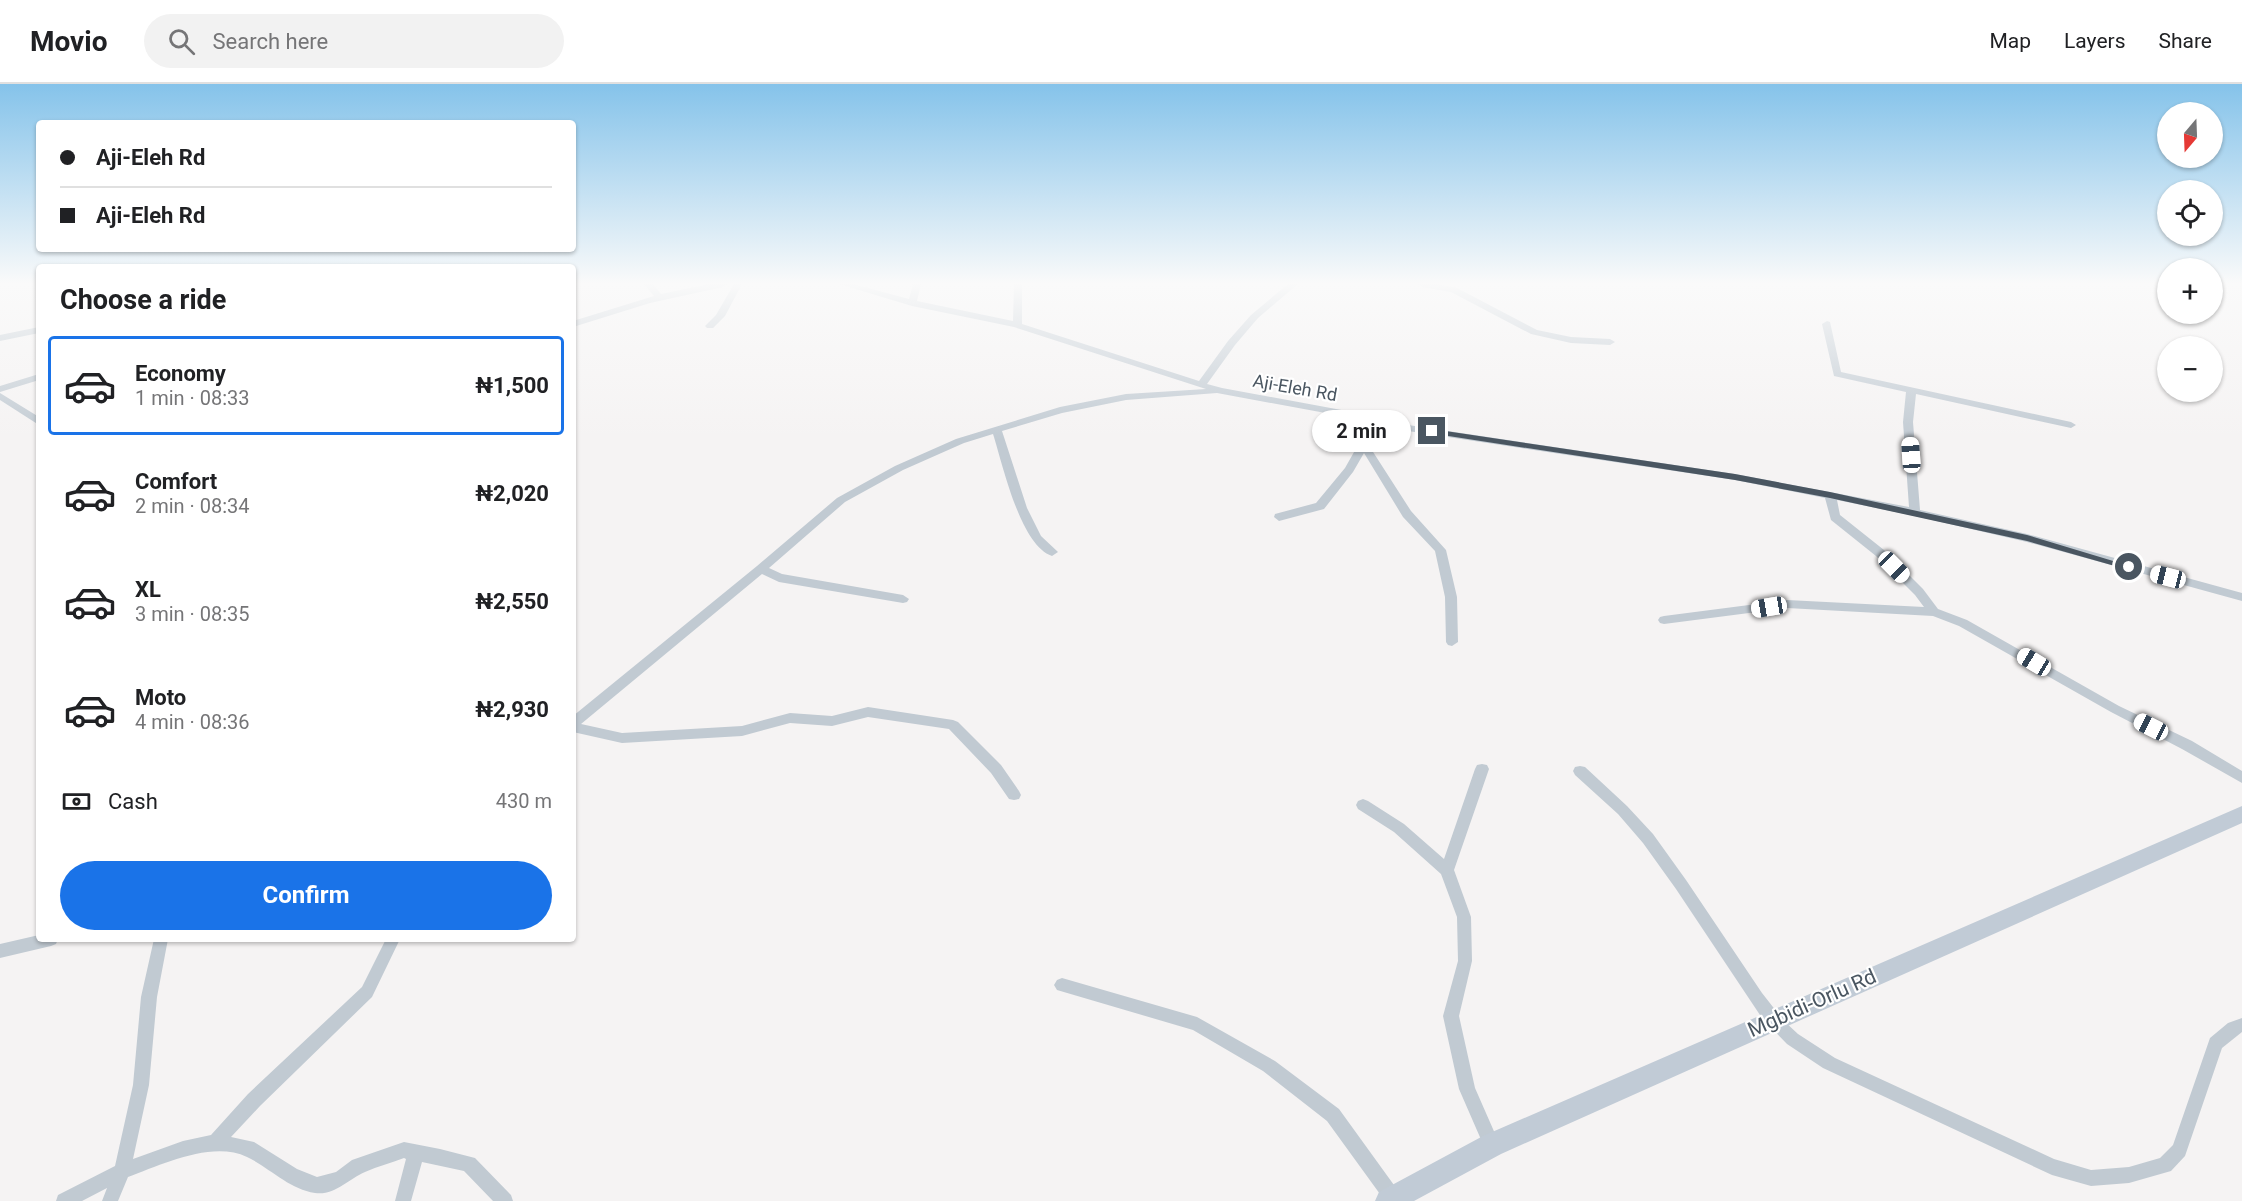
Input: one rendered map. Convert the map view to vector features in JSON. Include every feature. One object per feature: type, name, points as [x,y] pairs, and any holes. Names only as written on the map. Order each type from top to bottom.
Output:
[{"type":"main road","name":"Mgbidi-Orlu Rd","points":[[1390,1199],[1492,1145],[2242,814]]},
{"type":"street","name":"Aji-Eleh Rd","points":[[1051,336],[1220,392],[1363,417],[1408,428],[1735,477],[1915,512],[2027,538],[2242,597]]},
{"type":"street","points":[[1201,385],[1238,336]]},
{"type":"street","points":[[1553,336],[1571,340],[1610,342]]},
{"type":"street","points":[[1829,336],[1837,374],[1911,392],[2071,425]]},
{"type":"street","points":[[0,389],[36,378]]},
{"type":"street","points":[[576,723],[841,500],[899,468],[960,441],[1060,410],[1126,397],[1220,392]]},
{"type":"street","points":[[1911,392],[1908,422],[1915,512]]},
{"type":"street","points":[[0,396],[36,420]]},
{"type":"street","points":[[1363,417],[1360,441],[1407,514],[1440,550],[1451,597],[1452,642]]},
{"type":"street","points":[[997,430],[1022,508],[1036,538],[1052,552]]},
{"type":"street","points":[[1279,517],[1320,506],[1349,470],[1363,445]]},
{"type":"street","points":[[1830,495],[1835,517],[1880,553],[1919,592],[1934,612]]},
{"type":"street","points":[[761,569],[779,578],[903,599]]},
{"type":"street","points":[[1664,620],[1787,604],[1934,612],[1963,623],[2242,778]]},
{"type":"street","points":[[576,726],[622,738],[742,731],[790,718],[832,721],[868,712],[953,725],[996,769],[1014,795]]},
{"type":"street","points":[[1448,870],[1482,769]]},
{"type":"street","points":[[1580,771],[1636,824],[1724,947],[1771,1021],[1805,1051],[2052,1167],[2091,1178],[2129,1174],[2165,1165],[2179,1150],[2216,1043],[2233,1028],[2242,1025]]},
{"type":"street","points":[[1363,805],[1400,828],[1448,870],[1464,917],[1465,961],[1451,1017],[1467,1089],[1492,1145]]},
{"type":"street","points":[[0,951],[38,942]]},
{"type":"street","points":[[110,1201],[122,1171],[141,1085],[149,997],[160,942]]},
{"type":"street","points":[[215,1142],[254,1100],[367,992],[392,942]]},
{"type":"street","points":[[1062,985],[1197,1024],[1269,1066],[1333,1115],[1390,1199]]},
{"type":"street","points":[[64,1201],[122,1171],[183,1149],[215,1142],[248,1148],[292,1176],[317,1185],[340,1179],[358,1166],[404,1150],[469,1164],[505,1201]]},
{"type":"street","points":[[403,1201],[416,1153]]},
{"type":"route","points":[[1432,431],[1735,477],[1830,495],[2027,538],[2129,567]]}]
